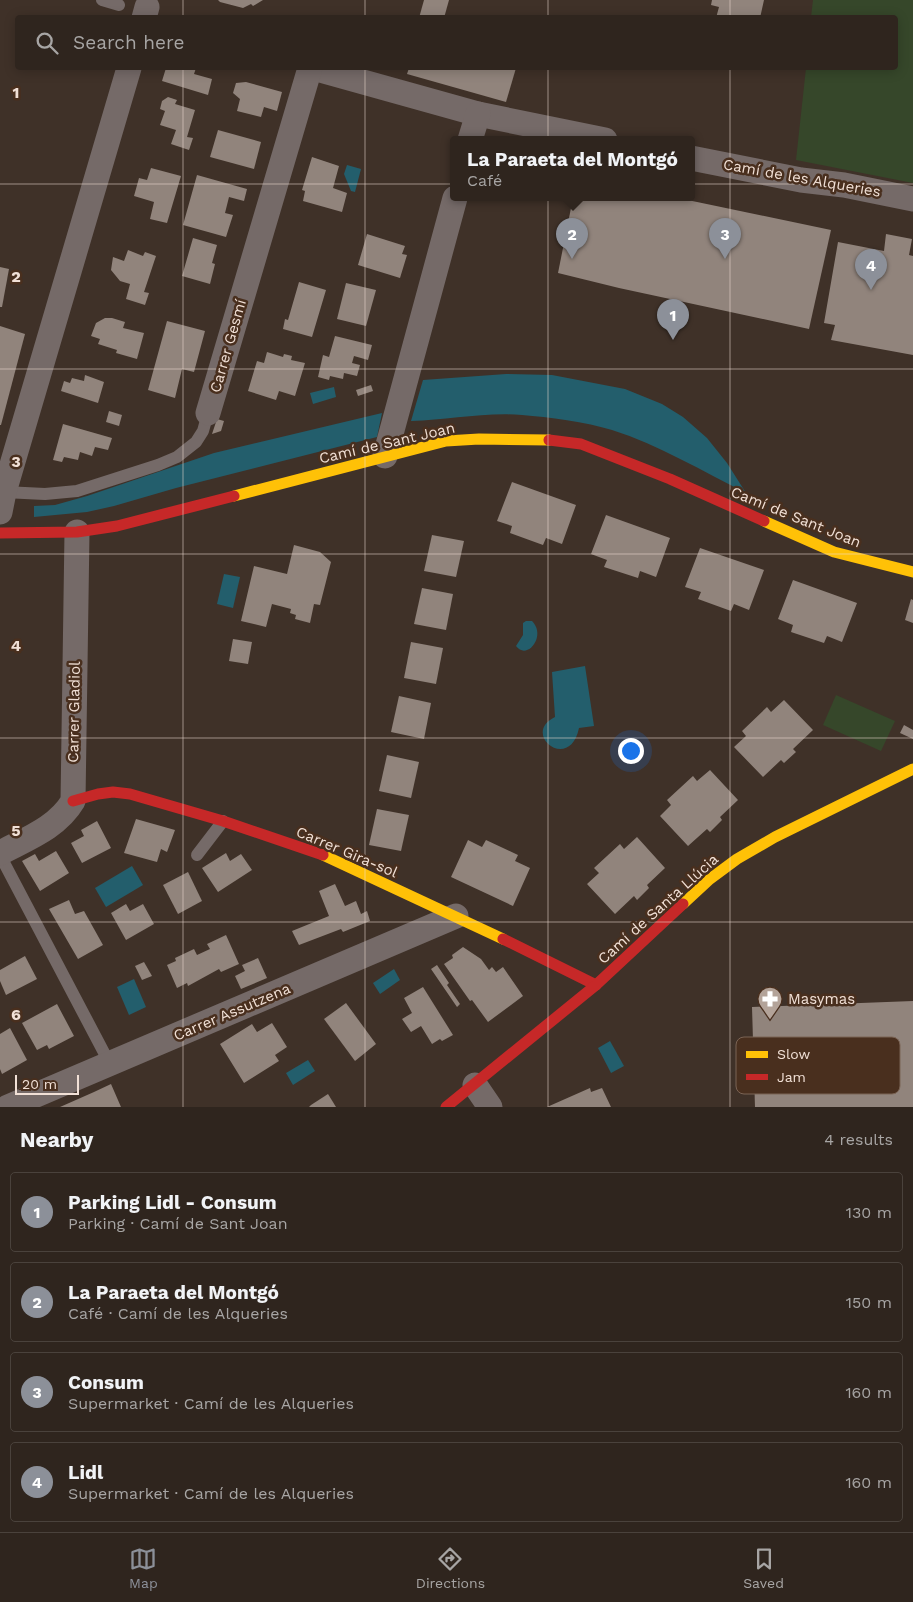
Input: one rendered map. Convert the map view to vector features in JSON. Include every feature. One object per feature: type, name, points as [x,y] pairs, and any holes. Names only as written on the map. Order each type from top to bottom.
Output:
[{"type":"street","points":[[6,499],[128,70]]},
{"type":"street","points":[[6,499],[143,70]]},
{"type":"street","name":"Carrer Gesmí","points":[[208,413],[311,70]]},
{"type":"street","name":"Carrer Gesmí","points":[[319,70],[478,114]]},
{"type":"street","points":[[471,136],[478,114],[585,136]]},
{"type":"street","name":"Camí de les Alqueries","points":[[695,159],[801,180],[913,199]]},
{"type":"street","points":[[385,456],[454,201]]},
{"type":"street","name":"Camí de Sant Joan","points":[[0,533],[77,532],[116,526],[446,441],[537,439],[581,444],[670,479],[834,552],[913,572]]},
{"type":"street","name":"Carrer Gladiol","points":[[72,801],[77,532]]},
{"type":"street","name":"Camí de Santa Llúcia","points":[[446,1107],[596,985],[710,879],[737,859],[775,837],[913,769]]},
{"type":"street","name":"Carrer Gira-sol","points":[[72,801],[113,792],[130,794],[223,821],[318,854],[456,916],[596,985]]},
{"type":"street","points":[[0,854],[56,822],[68,809],[72,801]]},
{"type":"street","name":"Carrer Assutzena","points":[[8,1107],[456,916]]},
{"type":"street","points":[[475,1085],[490,1107]]},
{"type":"lane","points":[[102,0],[119,5]]},
{"type":"lane","name":"Carrer Gesmí","points":[[6,499],[77,491],[164,462],[183,453],[196,442],[208,413]]},
{"type":"lane","points":[[198,855],[223,821]]},
{"type":"lane","points":[[0,854],[110,1064]]},
{"type":"green space","points":[[813,0],[913,0],[913,183],[796,160],[806,70],[898,70],[898,15],[811,15]]},
{"type":"green space","points":[[836,695],[895,721],[881,751],[823,725]]},
{"type":"water","points":[[347,165],[361,169],[355,192],[351,191],[344,174]]},
{"type":"water","points":[[506,374],[552,375],[625,389],[662,404],[683,417],[707,438],[727,463],[746,493],[647,443],[612,430],[591,425],[567,420],[508,414],[411,421],[423,380]]},
{"type":"water","points":[[334,387],[336,397],[313,404],[310,393]]},
{"type":"water","points":[[382,413],[377,437],[176,488],[114,506],[87,512],[34,517],[34,506],[55,505],[87,496],[214,453]]},
{"type":"water","points":[[224,574],[240,577],[233,608],[217,604]]},
{"type":"water","points":[[532,621],[537,633],[534,645],[525,651],[520,650],[516,646],[523,635],[523,623]]},
{"type":"water","points":[[585,666],[594,726],[579,728],[574,741],[567,748],[558,749],[550,746],[545,740],[543,732],[546,724],[555,717],[552,672]]},
{"type":"water","points":[[132,866],[143,885],[106,907],[95,888]]},
{"type":"water","points":[[394,969],[400,980],[380,994],[373,983]]},
{"type":"water","points":[[134,979],[146,1007],[129,1015],[117,987]]},
{"type":"water","points":[[610,1041],[624,1066],[611,1073],[598,1048]]},
{"type":"water","points":[[308,1060],[315,1071],[293,1085],[286,1073]]},
{"type":"building","points":[[218,0],[263,0],[253,6],[251,4],[243,8]]},
{"type":"building","points":[[424,0],[449,0],[445,15],[420,15]]},
{"type":"building","points":[[712,0],[764,0],[761,15],[717,15],[719,7],[711,5]]},
{"type":"building","points":[[165,70],[195,70],[194,74],[212,79],[208,95],[162,81]]},
{"type":"building","points":[[408,70],[515,70],[506,102],[407,74]]},
{"type":"building","points":[[246,82],[282,92],[277,111],[264,107],[261,117],[237,111],[240,99],[233,93],[236,83]]},
{"type":"building","points":[[168,97],[177,100],[175,104],[195,110],[187,137],[193,138],[189,150],[171,144],[176,130],[160,125],[165,111],[160,109],[162,101]]},
{"type":"building","points":[[218,130],[261,142],[254,169],[210,157]]},
{"type":"building","points":[[312,157],[339,166],[333,188],[347,193],[342,212],[303,201],[305,191],[302,190]]},
{"type":"building","points":[[151,168],[181,176],[167,223],[150,219],[154,202],[134,196],[139,178],[147,180]]},
{"type":"building","points":[[197,175],[247,189],[244,201],[229,197],[225,213],[233,215],[226,237],[183,225]]},
{"type":"building","points":[[572,201],[692,201],[831,230],[809,329],[558,273]]},
{"type":"building","points":[[367,234],[405,246],[402,254],[407,255],[400,278],[358,265]]},
{"type":"building","points":[[886,234],[912,239],[909,255],[913,256],[913,355],[831,340],[835,325],[824,323],[838,242],[884,251]]},
{"type":"building","points":[[193,238],[217,245],[212,263],[215,264],[210,284],[182,276]]},
{"type":"building","points":[[128,250],[143,256],[145,252],[156,256],[144,292],[149,293],[145,305],[126,299],[130,284],[120,281],[111,270],[113,257],[124,261]]},
{"type":"building","points":[[0,267],[9,269],[2,307],[0,307]]},
{"type":"building","points":[[299,282],[326,290],[312,337],[283,329],[285,319],[288,320]]},
{"type":"building","points":[[346,283],[376,290],[366,326],[337,319]]},
{"type":"building","points":[[105,318],[125,322],[123,328],[144,333],[137,359],[116,353],[117,350],[98,344],[100,339],[91,336],[96,323]]},
{"type":"building","points":[[167,321],[205,331],[194,372],[182,369],[175,398],[148,390]]},
{"type":"building","points":[[0,326],[25,334],[1,425],[0,425]]},
{"type":"building","points":[[335,336],[372,345],[368,360],[354,356],[352,363],[360,365],[357,376],[344,373],[343,379],[330,376],[329,380],[318,377],[323,355],[329,357]]},
{"type":"building","points":[[267,352],[283,357],[284,354],[292,356],[291,360],[305,363],[295,396],[279,391],[276,400],[248,391],[257,361],[264,363]]},
{"type":"building","points":[[85,375],[104,382],[98,403],[61,391],[64,381],[70,383],[72,378],[84,381]]},
{"type":"building","points":[[371,385],[373,391],[358,396],[356,390]]},
{"type":"building","points":[[109,411],[122,415],[119,426],[106,422]]},
{"type":"building","points":[[217,419],[224,421],[221,431],[212,434]]},
{"type":"building","points":[[63,424],[112,438],[108,450],[95,447],[92,456],[80,452],[78,460],[64,457],[62,462],[53,460]]},
{"type":"building","points":[[512,482],[576,505],[562,544],[546,538],[543,545],[510,533],[512,526],[497,521]]},
{"type":"building","points":[[606,515],[670,538],[656,577],[640,571],[638,578],[604,567],[607,560],[591,554]]},
{"type":"building","points":[[432,535],[464,541],[456,577],[424,571]]},
{"type":"building","points":[[294,545],[320,552],[331,562],[320,605],[314,604],[310,623],[295,619],[296,615],[290,613],[291,609],[272,604],[266,627],[241,621],[254,566],[287,574]]},
{"type":"building","points":[[700,548],[764,570],[749,610],[734,604],[731,611],[698,599],[701,592],[685,587]]},
{"type":"building","points":[[793,580],[857,603],[842,642],[827,636],[824,643],[791,632],[793,625],[778,619]]},
{"type":"building","points":[[422,588],[453,594],[446,630],[414,624]]},
{"type":"building","points":[[911,599],[913,600],[913,623],[905,620]]},
{"type":"building","points":[[233,639],[252,642],[248,664],[229,661]]},
{"type":"building","points":[[411,642],[443,648],[436,684],[404,678]]},
{"type":"building","points":[[399,696],[431,703],[424,739],[391,732]]},
{"type":"building","points":[[784,700],[813,730],[793,749],[796,752],[784,763],[781,760],[763,777],[734,747],[746,736],[742,731],[767,707],[771,712]]},
{"type":"building","points":[[904,725],[913,730],[913,739],[900,733]]},
{"type":"building","points":[[387,755],[419,762],[411,798],[379,791]]},
{"type":"building","points":[[710,770],[738,800],[720,817],[722,820],[710,832],[707,829],[688,846],[660,816],[671,805],[667,800],[693,776],[697,781]]},
{"type":"building","points":[[377,809],[409,815],[401,851],[369,845]]},
{"type":"building","points":[[136,819],[175,830],[167,852],[161,849],[157,862],[124,853]]},
{"type":"building","points":[[97,821],[111,848],[82,863],[71,843],[84,836],[81,830]]},
{"type":"building","points":[[637,837],[665,868],[647,885],[649,888],[637,900],[634,896],[615,914],[587,884],[599,873],[594,868],[620,844],[624,849]]},
{"type":"building","points":[[468,840],[482,847],[486,840],[518,855],[515,861],[530,868],[513,906],[451,877]]},
{"type":"building","points":[[56,851],[69,873],[40,891],[22,861],[35,854],[39,861]]},
{"type":"building","points":[[226,853],[230,861],[241,854],[252,870],[218,892],[202,868]]},
{"type":"building","points":[[188,872],[202,901],[178,914],[163,885]]},
{"type":"building","points":[[335,884],[345,906],[356,901],[361,914],[367,911],[370,921],[343,932],[341,929],[299,945],[292,931],[329,916],[319,891]]},
{"type":"building","points":[[69,900],[75,914],[84,911],[103,945],[78,959],[49,909]]},
{"type":"building","points":[[126,904],[130,911],[143,904],[154,924],[126,940],[111,913]]},
{"type":"building","points":[[226,935],[239,964],[221,972],[219,969],[188,986],[187,983],[177,988],[167,965],[176,961],[175,958],[194,949],[197,955],[210,949],[207,944]]},
{"type":"building","points":[[463,947],[481,959],[489,970],[492,967],[496,972],[503,967],[523,996],[488,1022],[472,1000],[470,1001],[444,964],[453,958],[452,955]]},
{"type":"building","points":[[25,956],[37,979],[6,995],[0,981],[0,970]]},
{"type":"building","points":[[258,958],[267,978],[241,989],[235,976],[245,971],[242,965]]},
{"type":"building","points":[[144,962],[152,976],[142,980],[135,966]]},
{"type":"building","points":[[437,965],[449,983],[447,985],[460,1004],[457,1007],[431,969]]},
{"type":"building","points":[[423,987],[453,1035],[432,1044],[421,1026],[411,1032],[402,1019],[412,1013],[404,998]]},
{"type":"building","points":[[913,1001],[913,1107],[755,1107],[755,1094],[900,1094],[900,1037],[753,1037],[752,1007]]},
{"type":"building","points":[[346,1003],[376,1044],[355,1061],[324,1019]]},
{"type":"building","points":[[57,1004],[74,1036],[49,1049],[47,1045],[37,1050],[22,1023]]},
{"type":"building","points":[[272,1023],[287,1047],[275,1055],[279,1061],[244,1083],[220,1044],[252,1024],[257,1032]]},
{"type":"building","points":[[10,1028],[27,1060],[2,1074],[0,1069],[0,1034]]},
{"type":"building","points":[[111,1084],[121,1107],[60,1107],[94,1092]]},
{"type":"building","points":[[590,1088],[591,1092],[602,1088],[611,1107],[547,1107]]},
{"type":"building","points":[[328,1094],[336,1107],[309,1107],[311,1105]]},
{"type":"traffic: slow","points":[[234,496],[446,441],[479,439],[549,440]]},
{"type":"traffic: slow","points":[[764,521],[834,552],[913,572]]},
{"type":"traffic: slow","points":[[683,904],[710,879],[737,859],[775,837],[913,769]]},
{"type":"traffic: slow","points":[[323,855],[503,939]]},
{"type":"traffic: jam","points":[[549,440],[581,444],[670,479],[764,521]]},
{"type":"traffic: jam","points":[[0,533],[77,532],[117,526],[234,496]]},
{"type":"traffic: jam","points":[[73,801],[113,792],[130,794],[223,821],[323,855]]},
{"type":"traffic: jam","points":[[446,1107],[596,985],[683,904]]},
{"type":"traffic: jam","points":[[503,939],[596,985]]},
{"type":"place","name":"La Paraeta del Montgó","points":[[572,259]]},
{"type":"place","name":"Consum","points":[[725,259]]},
{"type":"place","name":"Lidl","points":[[871,290]]},
{"type":"place","name":"Parking Lidl - Consum","points":[[673,340]]},
{"type":"place","name":"Masymas","points":[[770,1020]]}]
